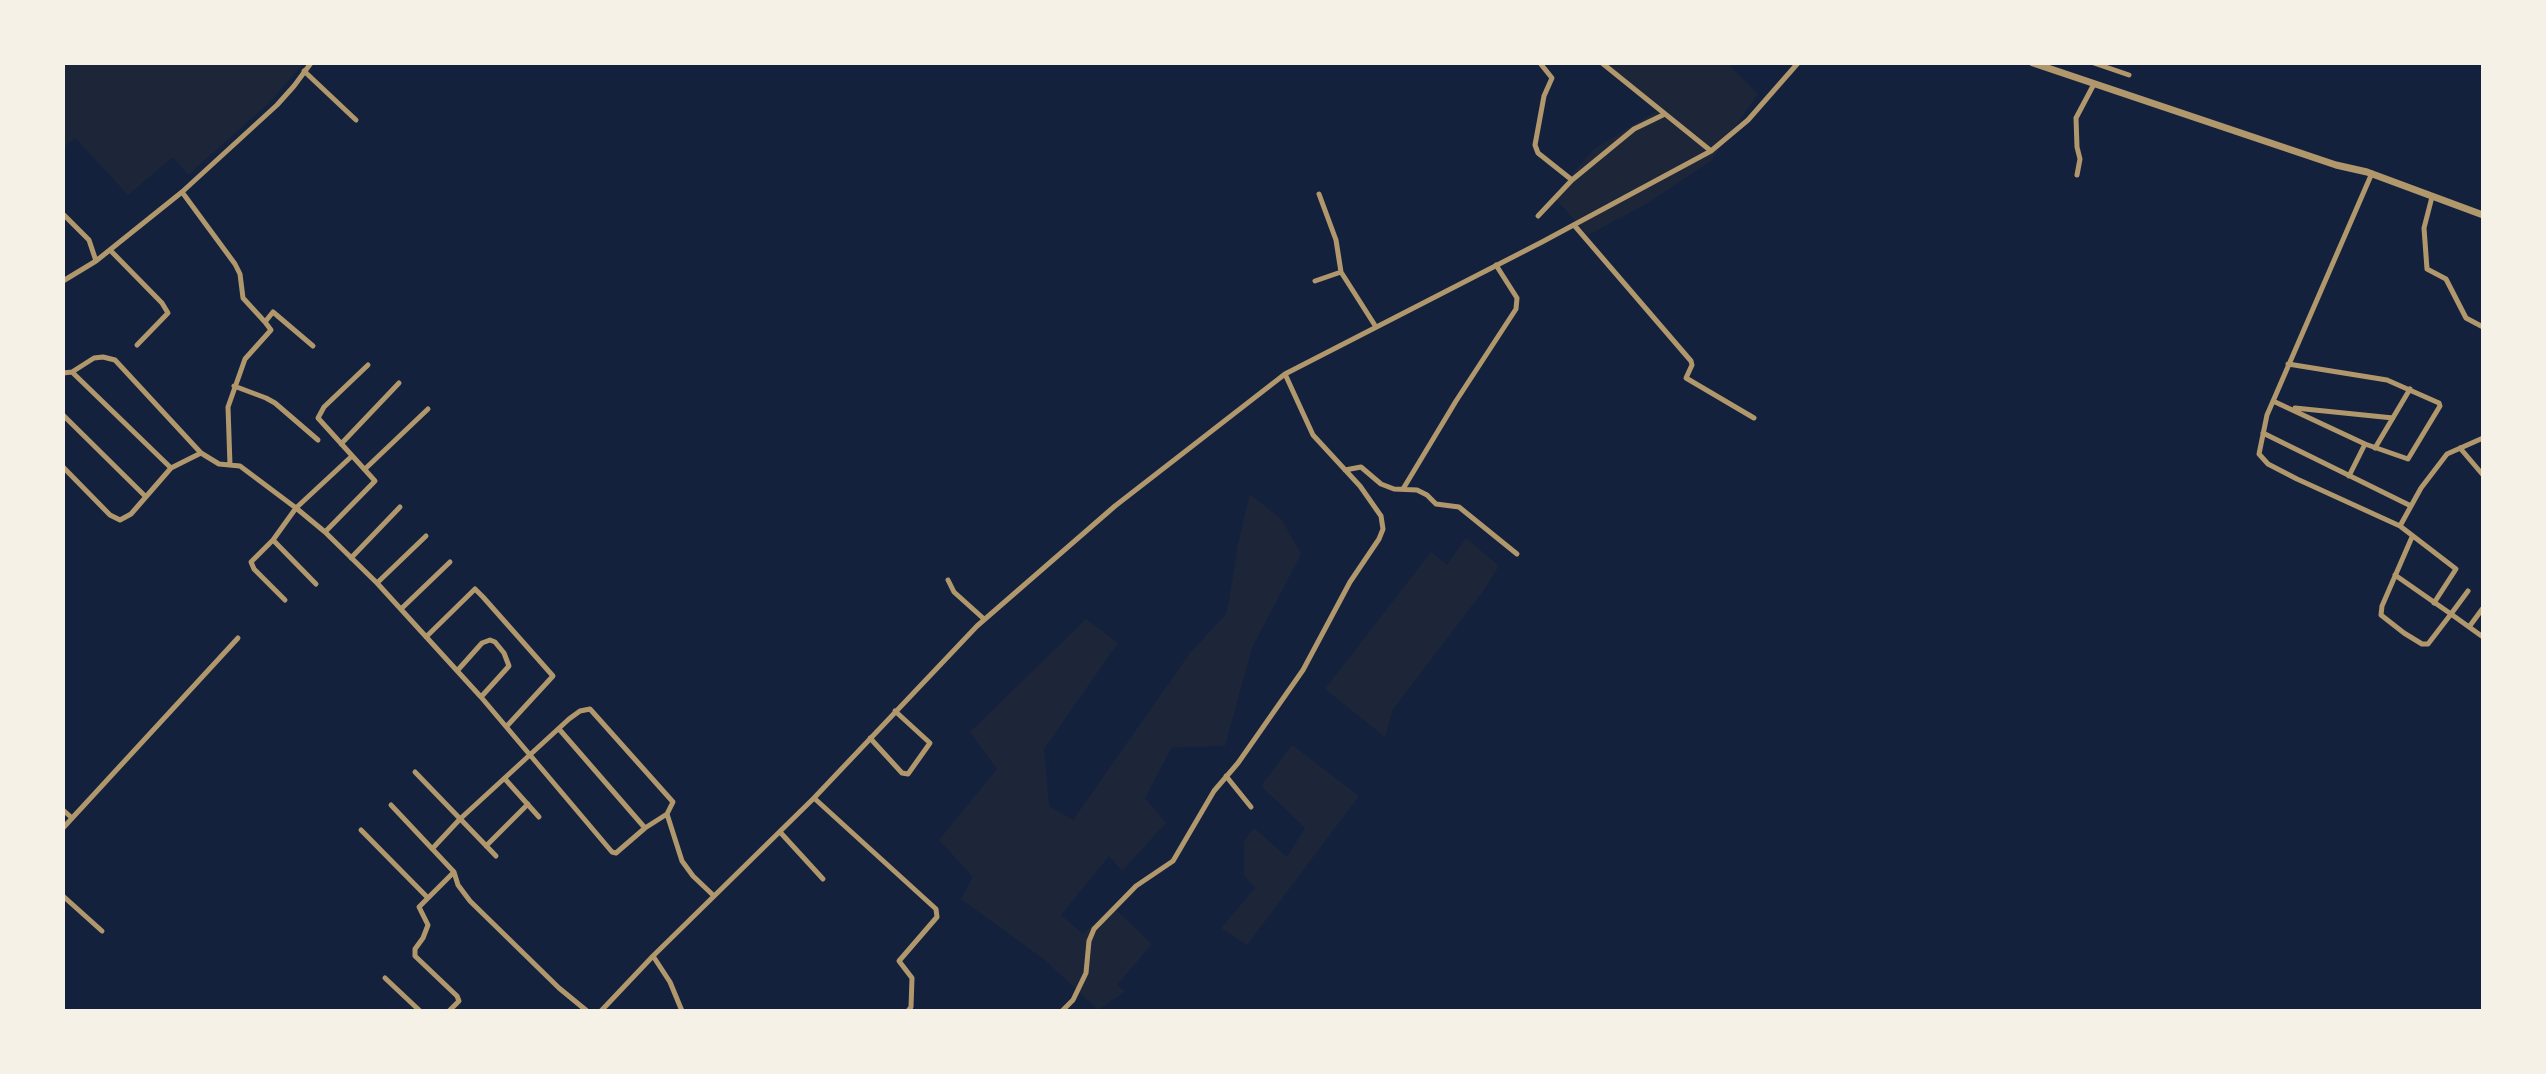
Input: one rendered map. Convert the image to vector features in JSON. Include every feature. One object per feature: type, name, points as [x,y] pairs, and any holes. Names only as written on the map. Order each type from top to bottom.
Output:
[{"type":"street","points":[[63,281],[96,261],[182,192],[277,105],[311,63]]},
{"type":"street","points":[[1540,63],[1552,78],[1544,96],[1535,145],[1538,153],[1572,180]]},
{"type":"street","points":[[1602,63],[1710,151]]},
{"type":"street","points":[[2033,63],[2054,66],[2094,84],[2336,166],[2370,172],[2483,215]]},
{"type":"street","points":[[2094,63],[2129,75]]},
{"type":"street","points":[[601,1011],[653,956],[814,798],[895,710],[984,620],[1115,506],[1285,374],[1574,225],[1710,151],[1748,120],[1795,64]]},
{"type":"street","points":[[304,71],[356,120]]},
{"type":"street","points":[[2077,175],[2080,159],[2076,118],[2094,84]]},
{"type":"street","points":[[1538,216],[1572,180],[1634,129],[1665,114]]},
{"type":"street","points":[[2370,172],[2273,401],[2259,454],[2268,464],[2400,526],[2456,569],[2434,603]]},
{"type":"street","points":[[182,192],[240,274],[243,298],[271,330],[245,359],[234,386],[228,407],[230,465]]},
{"type":"street","points":[[1318,194],[1336,240],[1341,272],[1376,327]]},
{"type":"street","points":[[2432,197],[2424,228],[2427,269],[2446,279],[2466,318],[2483,327]]},
{"type":"street","points":[[63,214],[89,240],[96,261]]},
{"type":"street","points":[[1574,225],[1691,361],[1686,378],[1754,418]]},
{"type":"street","points":[[110,250],[153,293],[168,313],[137,345]]},
{"type":"street","points":[[1403,489],[1516,309],[1517,298],[1496,265]]},
{"type":"street","points":[[1315,281],[1341,272]]},
{"type":"street","points":[[265,322],[274,312],[313,346]]},
{"type":"street","points":[[63,373],[72,372],[94,358],[115,360],[201,453],[219,464],[240,467],[325,532],[377,583],[481,697],[507,726],[531,755],[614,853],[667,814],[673,802],[590,709],[580,711],[559,729],[531,755],[505,779],[460,819],[432,849]]},
{"type":"street","points":[[2273,401],[2365,444],[2405,459],[2410,458],[2441,407],[2439,403],[2410,389],[2372,376],[2288,364]]},
{"type":"street","points":[[325,532],[375,481],[320,422],[319,414],[368,365]]},
{"type":"street","points":[[72,372],[172,468]]},
{"type":"street","points":[[1062,1011],[1078,992],[1086,973],[1089,941],[1094,929],[1136,886],[1173,861],[1203,808],[1264,728],[1303,670],[1350,582],[1379,540],[1383,529],[1381,516],[1360,486],[1313,435],[1285,374]]},
{"type":"street","points":[[341,444],[399,383]]},
{"type":"street","points":[[234,386],[275,403],[318,440]]},
{"type":"street","points":[[2375,448],[2410,389]]},
{"type":"street","points":[[2289,408],[2393,418]]},
{"type":"street","points":[[365,468],[428,409]]},
{"type":"street","points":[[63,415],[145,496]]},
{"type":"street","points":[[2263,433],[2412,506]]},
{"type":"street","points":[[2400,526],[2443,458],[2451,451],[2483,438]]},
{"type":"street","points":[[2349,476],[2365,444]]},
{"type":"street","points":[[2460,448],[2483,475]]},
{"type":"street","points":[[63,467],[118,520],[128,517],[172,468],[201,453]]},
{"type":"street","points":[[285,600],[251,565],[296,508],[352,456]]},
{"type":"street","points":[[1345,470],[1361,467],[1381,484],[1394,489],[1423,493],[1440,506],[1459,507],[1517,554]]},
{"type":"street","points":[[351,558],[400,507]]},
{"type":"street","points":[[377,583],[426,536]]},
{"type":"street","points":[[2412,537],[2382,606],[2381,615],[2385,620],[2426,645],[2468,591]]},
{"type":"street","points":[[272,540],[316,584]]},
{"type":"street","points":[[401,609],[450,562]]},
{"type":"street","points":[[2395,575],[2483,637]]},
{"type":"street","points":[[948,580],[954,592],[984,620]]},
{"type":"street","points":[[426,637],[475,589],[553,676],[507,726]]},
{"type":"street","points":[[2469,627],[2483,608]]},
{"type":"street","points":[[63,828],[238,638]]},
{"type":"street","points":[[457,671],[482,643],[490,640],[495,642],[504,653],[509,666],[481,697]]},
{"type":"street","points":[[870,738],[902,773],[908,774],[930,743],[895,710]]},
{"type":"street","points":[[559,729],[645,828]]},
{"type":"street","points":[[415,772],[496,856]]},
{"type":"street","points":[[1226,776],[1251,807]]},
{"type":"street","points":[[505,779],[539,817]]},
{"type":"street","points":[[814,798],[936,909],[937,917],[899,961],[912,978],[911,1007],[908,1011]]},
{"type":"street","points":[[486,846],[528,804]]},
{"type":"street","points":[[391,805],[454,872],[458,885],[470,901],[559,988],[587,1011]]},
{"type":"street","points":[[63,810],[72,818]]},
{"type":"street","points":[[667,814],[682,861],[714,896]]},
{"type":"street","points":[[361,830],[428,898]]},
{"type":"street","points":[[780,832],[823,879]]},
{"type":"street","points":[[449,1011],[459,1001],[457,996],[415,956],[415,949],[428,925],[419,907],[454,872]]},
{"type":"street","points":[[63,895],[102,932]]},
{"type":"street","points":[[653,956],[670,982],[682,1011]]},
{"type":"street","points":[[385,978],[420,1011]]},
{"type":"shaded area","points":[[63,63],[304,63],[268,104],[188,175],[173,157],[128,195],[75,138],[63,148]]},
{"type":"shaded area","points":[[1606,63],[1727,63],[1758,94],[1711,161],[1648,203],[1588,235],[1553,196],[1594,149],[1656,111],[1617,78]]},
{"type":"shaded area","points":[[1250,494],[1282,520],[1301,554],[1252,648],[1225,746],[1172,747],[1145,798],[1166,823],[1122,871],[1109,856],[1061,915],[1083,934],[1112,906],[1152,944],[1117,985],[1125,992],[1098,1010],[1045,960],[961,899],[973,877],[939,840],[997,769],[970,732],[1086,619],[1118,643],[1044,749],[1049,806],[1073,820],[1190,653],[1227,613],[1238,544]]},
{"type":"shaded area","points":[[1466,538],[1499,566],[1484,590],[1393,709],[1385,737],[1325,689],[1431,552],[1447,565]]},
{"type":"shaded area","points":[[1292,745],[1359,796],[1247,945],[1221,928],[1255,888],[1244,875],[1244,841],[1254,828],[1287,857],[1305,828],[1261,786]]}]
